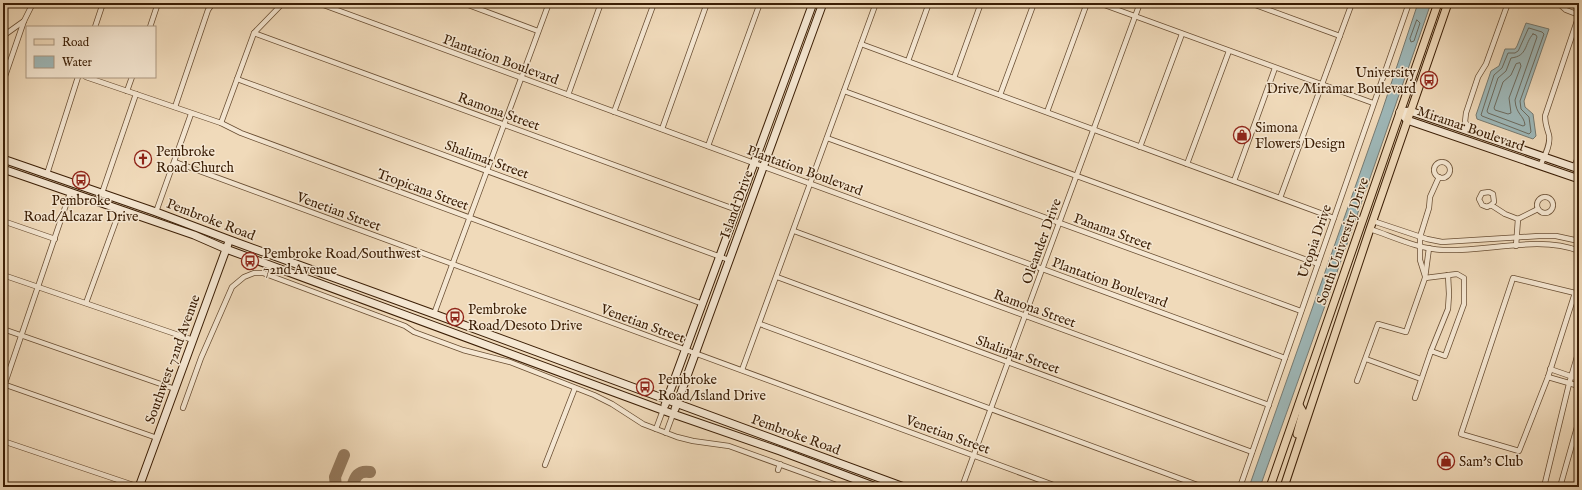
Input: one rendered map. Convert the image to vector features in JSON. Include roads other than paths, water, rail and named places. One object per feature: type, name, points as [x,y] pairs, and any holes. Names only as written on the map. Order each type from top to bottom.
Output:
[{"type":"main road","name":"Island Drive","points":[[663,410],[813,3]]},
{"type":"main road","name":"Island Drive","points":[[673,414],[823,3]]},
{"type":"main road","name":"South University Drive","points":[[1270,487],[1438,3]]},
{"type":"main road","name":"South University Drive","points":[[1284,487],[1370,229],[1448,3]]},
{"type":"main road","name":"Miramar Boulevard","points":[[1400,112],[1410,111],[1577,169]]},
{"type":"main road","name":"Miramar Boulevard","points":[[1400,112],[1407,120],[1579,180]]},
{"type":"main road","name":"Pembroke Road","points":[[3,159],[156,212],[904,487]]},
{"type":"main road","points":[[3,165],[33,175],[47,174]]},
{"type":"main road","name":"Pembroke Road","points":[[3,170],[194,235],[226,249],[673,414],[780,451],[876,487]]},
{"type":"main road","points":[[38,182],[47,179],[93,194],[102,193]]},
{"type":"main road","points":[[94,201],[103,199],[148,214],[156,212]]},
{"type":"main road","name":"Southwest 72nd Avenue","points":[[139,487],[230,240]]},
{"type":"main road","points":[[327,286],[334,283],[370,296],[378,294]]},
{"type":"main road","points":[[372,302],[385,303],[424,316],[434,314]]},
{"type":"main road","points":[[1287,477],[1287,467],[1303,413],[1299,405]]},
{"type":"street","points":[[3,82],[24,21],[33,3]]},
{"type":"street","points":[[95,26],[104,3]]},
{"type":"street","points":[[150,26],[158,3]]},
{"type":"street","points":[[175,107],[208,10],[213,3]]},
{"type":"street","points":[[221,124],[254,33],[283,3]]},
{"type":"street","name":"Plantation Boulevard","points":[[318,3],[1285,358]]},
{"type":"street","points":[[463,3],[538,31]]},
{"type":"street","points":[[434,314],[549,3]]},
{"type":"street","points":[[568,95],[601,3]]},
{"type":"street","points":[[614,112],[654,3]]},
{"type":"street","points":[[662,129],[707,3]]},
{"type":"street","points":[[708,146],[760,3]]},
{"type":"street","points":[[742,370],[876,3]]},
{"type":"street","points":[[908,61],[929,3]]},
{"type":"street","points":[[954,78],[981,3]]},
{"type":"street","points":[[1000,95],[1034,3]]},
{"type":"street","points":[[1047,112],[1087,3]]},
{"type":"street","points":[[1099,3],[1374,103]]},
{"type":"street","name":"Oleander Drive","points":[[962,487],[1140,3]]},
{"type":"street","points":[[1250,3],[1340,36]]},
{"type":"street","points":[[1280,198],[1352,3]]},
{"type":"street","name":"Utopia Drive","points":[[1240,487],[1409,3]]},
{"type":"street","points":[[1475,133],[1465,122],[1466,114],[1478,77],[1486,64],[1508,3]]},
{"type":"street","points":[[1540,166],[1549,144],[1549,135],[1545,126],[1545,116],[1579,15],[1566,10],[1558,3]]},
{"type":"street","points":[[3,36],[24,21]]},
{"type":"street","name":"Ramona Street","points":[[254,33],[737,210]]},
{"type":"street","points":[[1140,147],[1182,34]]},
{"type":"street","points":[[861,44],[1334,218]]},
{"type":"street","points":[[1187,164],[1229,51]]},
{"type":"street","points":[[1234,181],[1275,68]]},
{"type":"street","points":[[47,174],[78,78]]},
{"type":"street","name":"Tropicana Street","points":[[89,78],[175,107],[241,133],[703,304]]},
{"type":"street","points":[[127,91],[132,78]]},
{"type":"street","name":"Shalimar Street","points":[[237,79],[729,260]]},
{"type":"street","points":[[844,91],[1318,264]]},
{"type":"street","points":[[102,193],[136,94]]},
{"type":"street","points":[[156,212],[191,114]]},
{"type":"street","name":"Panama Street","points":[[827,138],[1301,311]]},
{"type":"street","points":[[1577,169],[1579,154]]},
{"type":"street","name":"Venetian Street","points":[[175,162],[1059,487]]},
{"type":"street","points":[[1425,278],[1420,260],[1420,237],[1429,208],[1430,197],[1439,177]]},
{"type":"street","points":[[70,192],[22,335],[3,386],[157,438]]},
{"type":"street","points":[[1491,205],[1505,214],[1518,219],[1538,209]]},
{"type":"street","points":[[86,304],[120,210]]},
{"type":"street","points":[[1516,246],[1518,219]]},
{"type":"street","points":[[3,221],[55,239]]},
{"type":"street","points":[[1373,221],[1420,237],[1442,242],[1556,236],[1579,241]]},
{"type":"street","points":[[1370,229],[1429,248],[1457,250],[1550,244],[1569,247],[1579,251]]},
{"type":"street","name":"Ramona Street","points":[[794,231],[1269,405]]},
{"type":"street","points":[[1357,381],[1378,324],[1406,332],[1425,278],[1429,248]]},
{"type":"street","points":[[183,408],[201,358],[230,291],[239,280],[249,274],[269,274],[463,350],[510,362],[575,388],[612,404],[636,421],[666,433],[687,440],[729,446],[842,487]]},
{"type":"street","points":[[1425,278],[1457,274],[1464,278],[1464,304],[1445,356],[1431,351]]},
{"type":"street","points":[[3,275],[193,340]]},
{"type":"street","points":[[1415,398],[1431,351],[1448,309],[1448,275]]},
{"type":"street","name":"Shalimar Street","points":[[776,277],[1252,452]]},
{"type":"street","points":[[1513,278],[1575,293],[1548,377],[1519,451],[1461,434],[1513,278]]},
{"type":"street","points":[[760,324],[1203,487]]},
{"type":"street","points":[[3,329],[175,389]]},
{"type":"street","points":[[1544,487],[1569,384],[1579,350]]},
{"type":"street","points":[[1366,359],[1421,379]]},
{"type":"street","points":[[1550,369],[1579,379]]},
{"type":"street","points":[[1548,377],[1579,386]]},
{"type":"street","points":[[545,465],[575,388]]},
{"type":"street","points":[[656,429],[663,410]]},
{"type":"street","points":[[666,433],[673,414]]},
{"type":"street","points":[[1560,487],[1579,420]]},
{"type":"street","points":[[3,441],[139,487]]},
{"type":"street","points":[[778,470],[780,464]]},
{"type":"water","points":[[1418,3],[1431,3],[1260,487],[1249,487],[1382,111]]},
{"type":"water","points":[[1526,23],[1549,29],[1524,101],[1525,107],[1533,114],[1536,136],[1533,139],[1477,119],[1476,115],[1491,71],[1499,66],[1505,49],[1515,49]]},
{"type":"place","name":"University Drive/Miramar Boulevard","points":[[1429,80]]},
{"type":"place","name":"Simona Flowers Design","points":[[1242,135]]},
{"type":"place","name":"Pembroke Road Church","points":[[143,159]]},
{"type":"place","name":"Pembroke Road/Alcazar Drive","points":[[81,180]]},
{"type":"place","name":"Pembroke Road/Southwest 72nd Avenue","points":[[250,261]]},
{"type":"place","name":"Pembroke Road/Desoto Drive","points":[[455,317]]},
{"type":"place","name":"Pembroke Road/Island Drive","points":[[645,387]]},
{"type":"place","name":"Sam's Club","points":[[1446,461]]}]
